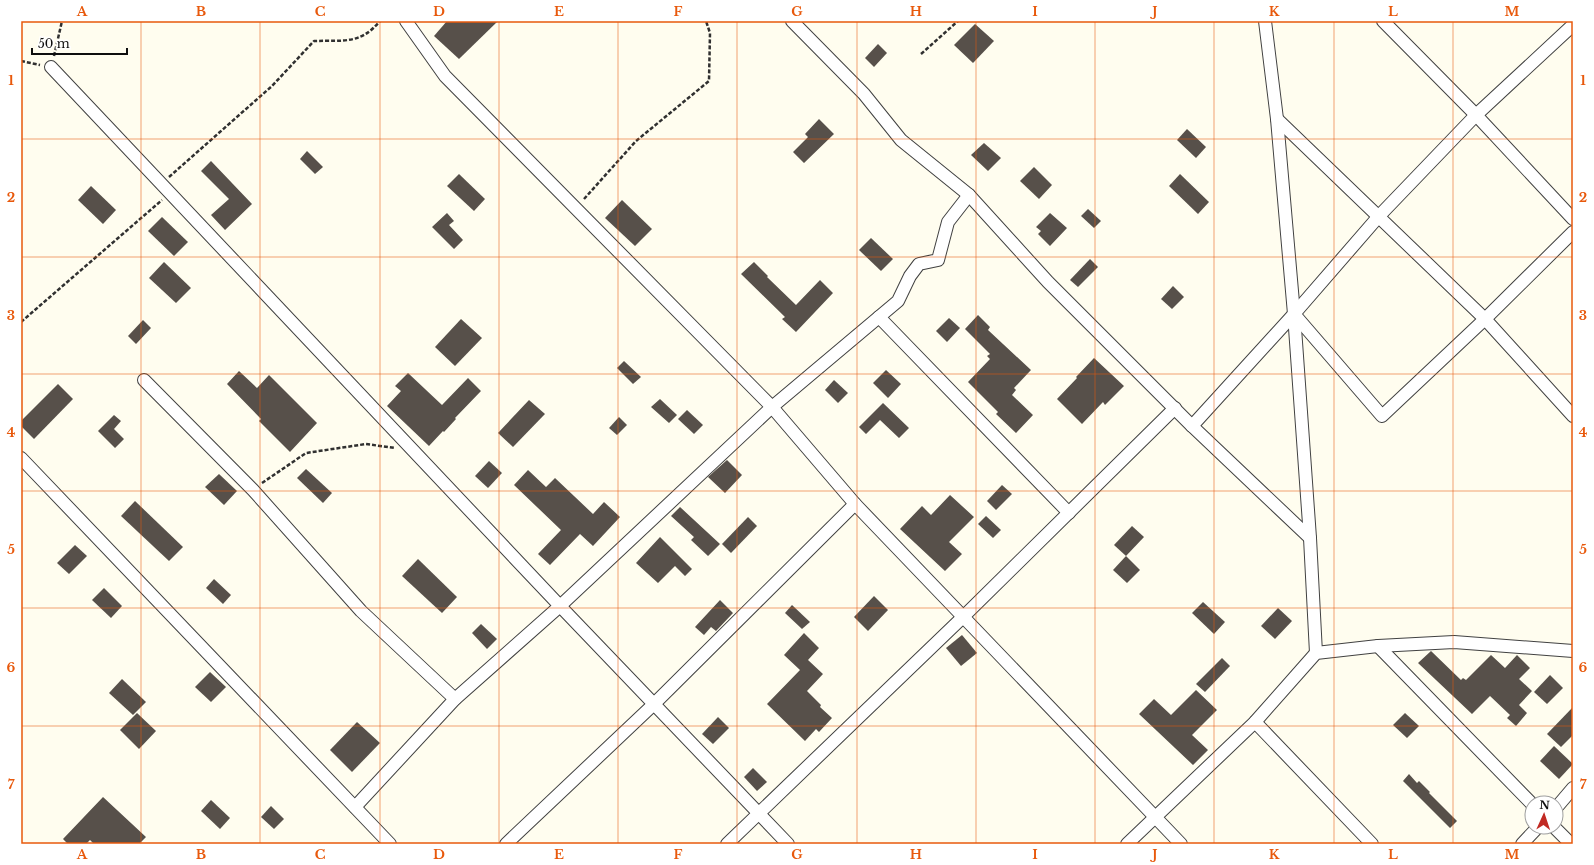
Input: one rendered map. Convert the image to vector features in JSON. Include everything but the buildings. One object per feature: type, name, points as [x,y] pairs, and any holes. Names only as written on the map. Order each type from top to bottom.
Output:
[{"type":"street","points":[[406,21],[445,76],[772,407],[855,504],[1181,844]]},
{"type":"street","points":[[792,21],[864,94],[901,140],[969,195],[1048,282],[1192,426],[1310,538]]},
{"type":"street","points":[[1264,21],[1277,118],[1294,314],[1310,538],[1316,653]]},
{"type":"street","points":[[1383,21],[1476,115],[1573,219]]},
{"type":"street","points":[[1192,426],[1294,314],[1379,216],[1476,115],[1573,26]]},
{"type":"street","points":[[51,67],[560,606],[788,844]]},
{"type":"street","points":[[1277,118],[1485,319],[1573,416]]},
{"type":"street","points":[[355,807],[455,699],[560,606],[772,407],[898,301],[910,276],[919,264],[938,260],[948,222],[969,195]]},
{"type":"street","points":[[1294,314],[1382,416],[1485,319],[1573,232]]},
{"type":"street","points":[[879,317],[1069,513]]},
{"type":"street","points":[[144,380],[253,490],[362,612],[455,699]]},
{"type":"street","points":[[727,844],[758,812],[963,618],[1175,408]]},
{"type":"street","points":[[21,458],[390,844]]},
{"type":"street","points":[[506,844],[654,704],[855,504]]},
{"type":"street","points":[[1127,844],[1255,722],[1316,653],[1378,646],[1454,642],[1573,651]]},
{"type":"street","points":[[1378,646],[1524,796]]},
{"type":"street","points":[[1255,722],[1372,844]]},
{"type":"street","points":[[1564,799],[1573,788]]},
{"type":"street","points":[[1522,844],[1530,835]]},
{"type":"street","points":[[1562,835],[1571,844]]},
{"type":"path","points":[[21,61],[51,67],[62,21]]},
{"type":"path","points":[[161,184],[272,86],[314,41],[354,40],[371,32],[380,21]]},
{"type":"path","points":[[576,208],[636,142],[709,81],[710,33],[706,21]]},
{"type":"path","points":[[921,54],[958,21]]},
{"type":"path","points":[[21,322],[170,193]]},
{"type":"path","points":[[253,490],[306,453],[366,444],[413,451]]}]
